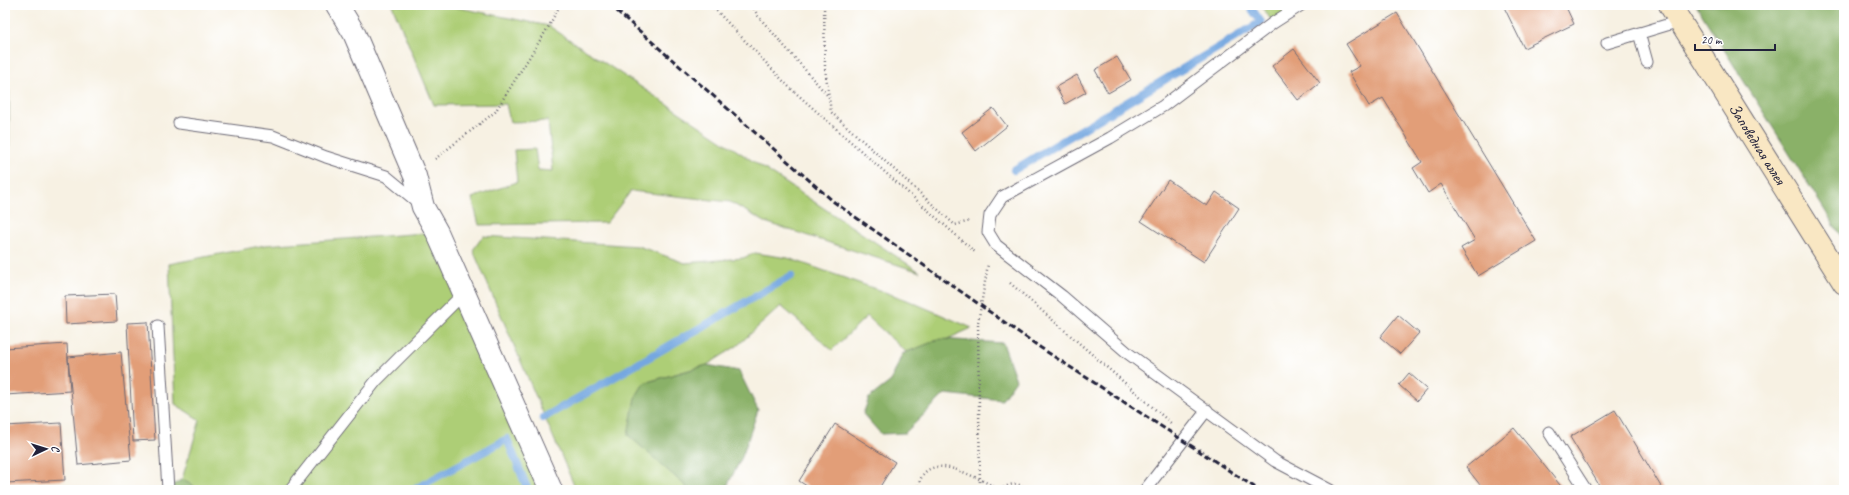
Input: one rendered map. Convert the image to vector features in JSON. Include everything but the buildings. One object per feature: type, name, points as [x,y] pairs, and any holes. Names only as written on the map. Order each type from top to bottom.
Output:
[{"type":"street","points":[[337,5],[354,32],[414,176],[423,207],[437,232],[463,294],[551,490]]},
{"type":"street","name":"Заповедная аллея","points":[[1675,13],[1844,283]]},
{"type":"lane","points":[[1301,5],[1273,23],[1163,106],[1110,138],[1002,197],[990,215],[988,232],[996,245],[1062,296],[1129,354],[1275,461],[1330,490]]},
{"type":"lane","points":[[1607,43],[1639,33],[1675,13]]},
{"type":"lane","points":[[1639,33],[1648,62]]},
{"type":"lane","points":[[179,123],[273,136],[326,157],[386,176],[423,207]]},
{"type":"lane","points":[[290,490],[376,381],[463,294]]},
{"type":"lane","points":[[158,326],[168,490]]},
{"type":"lane","points":[[1145,490],[1207,410]]},
{"type":"lane","points":[[1549,432],[1586,490]]},
{"type":"path","points":[[414,176],[495,112],[549,26],[560,5]]},
{"type":"path","points":[[712,5],[788,86],[977,253]]},
{"type":"path","points":[[752,5],[758,16],[829,97]]},
{"type":"path","points":[[824,5],[825,68],[830,112],[955,225],[990,215]]},
{"type":"path","points":[[980,490],[978,323],[988,264],[996,245]]},
{"type":"path","points":[[982,259],[994,269]]},
{"type":"path","points":[[1006,279],[1215,461]]},
{"type":"path","points":[[918,490],[919,480],[925,470],[936,467],[950,467],[1000,490],[1007,485],[1016,484],[1027,490]]},
{"type":"green space","points":[[392,5],[445,5],[549,26],[920,272],[765,222],[730,202],[631,191],[606,223],[479,225],[472,198],[517,182],[514,150],[535,149],[538,170],[553,171],[548,121],[510,122],[506,104],[434,105]]},
{"type":"green space","points":[[1261,5],[1301,5],[1273,23]]},
{"type":"green space","points":[[1696,5],[1844,5],[1844,241]]},
{"type":"green space","points":[[9,91],[9,147],[5,150],[5,92]]},
{"type":"green space","points":[[437,232],[546,490],[196,490],[192,484],[182,479],[200,420],[175,404],[169,264],[265,245]]},
{"type":"green space","points":[[483,236],[638,246],[685,263],[743,258],[755,253],[788,258],[907,300],[972,328],[945,340],[906,352],[867,316],[832,350],[781,306],[737,346],[707,365],[644,383],[668,470],[690,490],[576,490],[473,250]]},
{"type":"green space","points":[[940,339],[1003,343],[1016,380],[1002,400],[945,394],[905,433],[881,434],[863,414],[869,398],[891,381],[902,354]]},
{"type":"green space","points":[[707,365],[739,371],[758,410],[742,457],[725,490],[690,490],[628,435],[635,398],[644,383]]},
{"type":"green space","points":[[182,479],[192,484],[196,490],[172,490],[172,486]]},
{"type":"waterway","points":[[1014,170],[1261,22],[1249,5]]},
{"type":"waterway","points":[[543,418],[791,276]]},
{"type":"waterway","points":[[413,490],[507,439],[528,490]]},
{"type":"railway","points":[[610,5],[834,202],[1041,348],[1259,490]]}]
